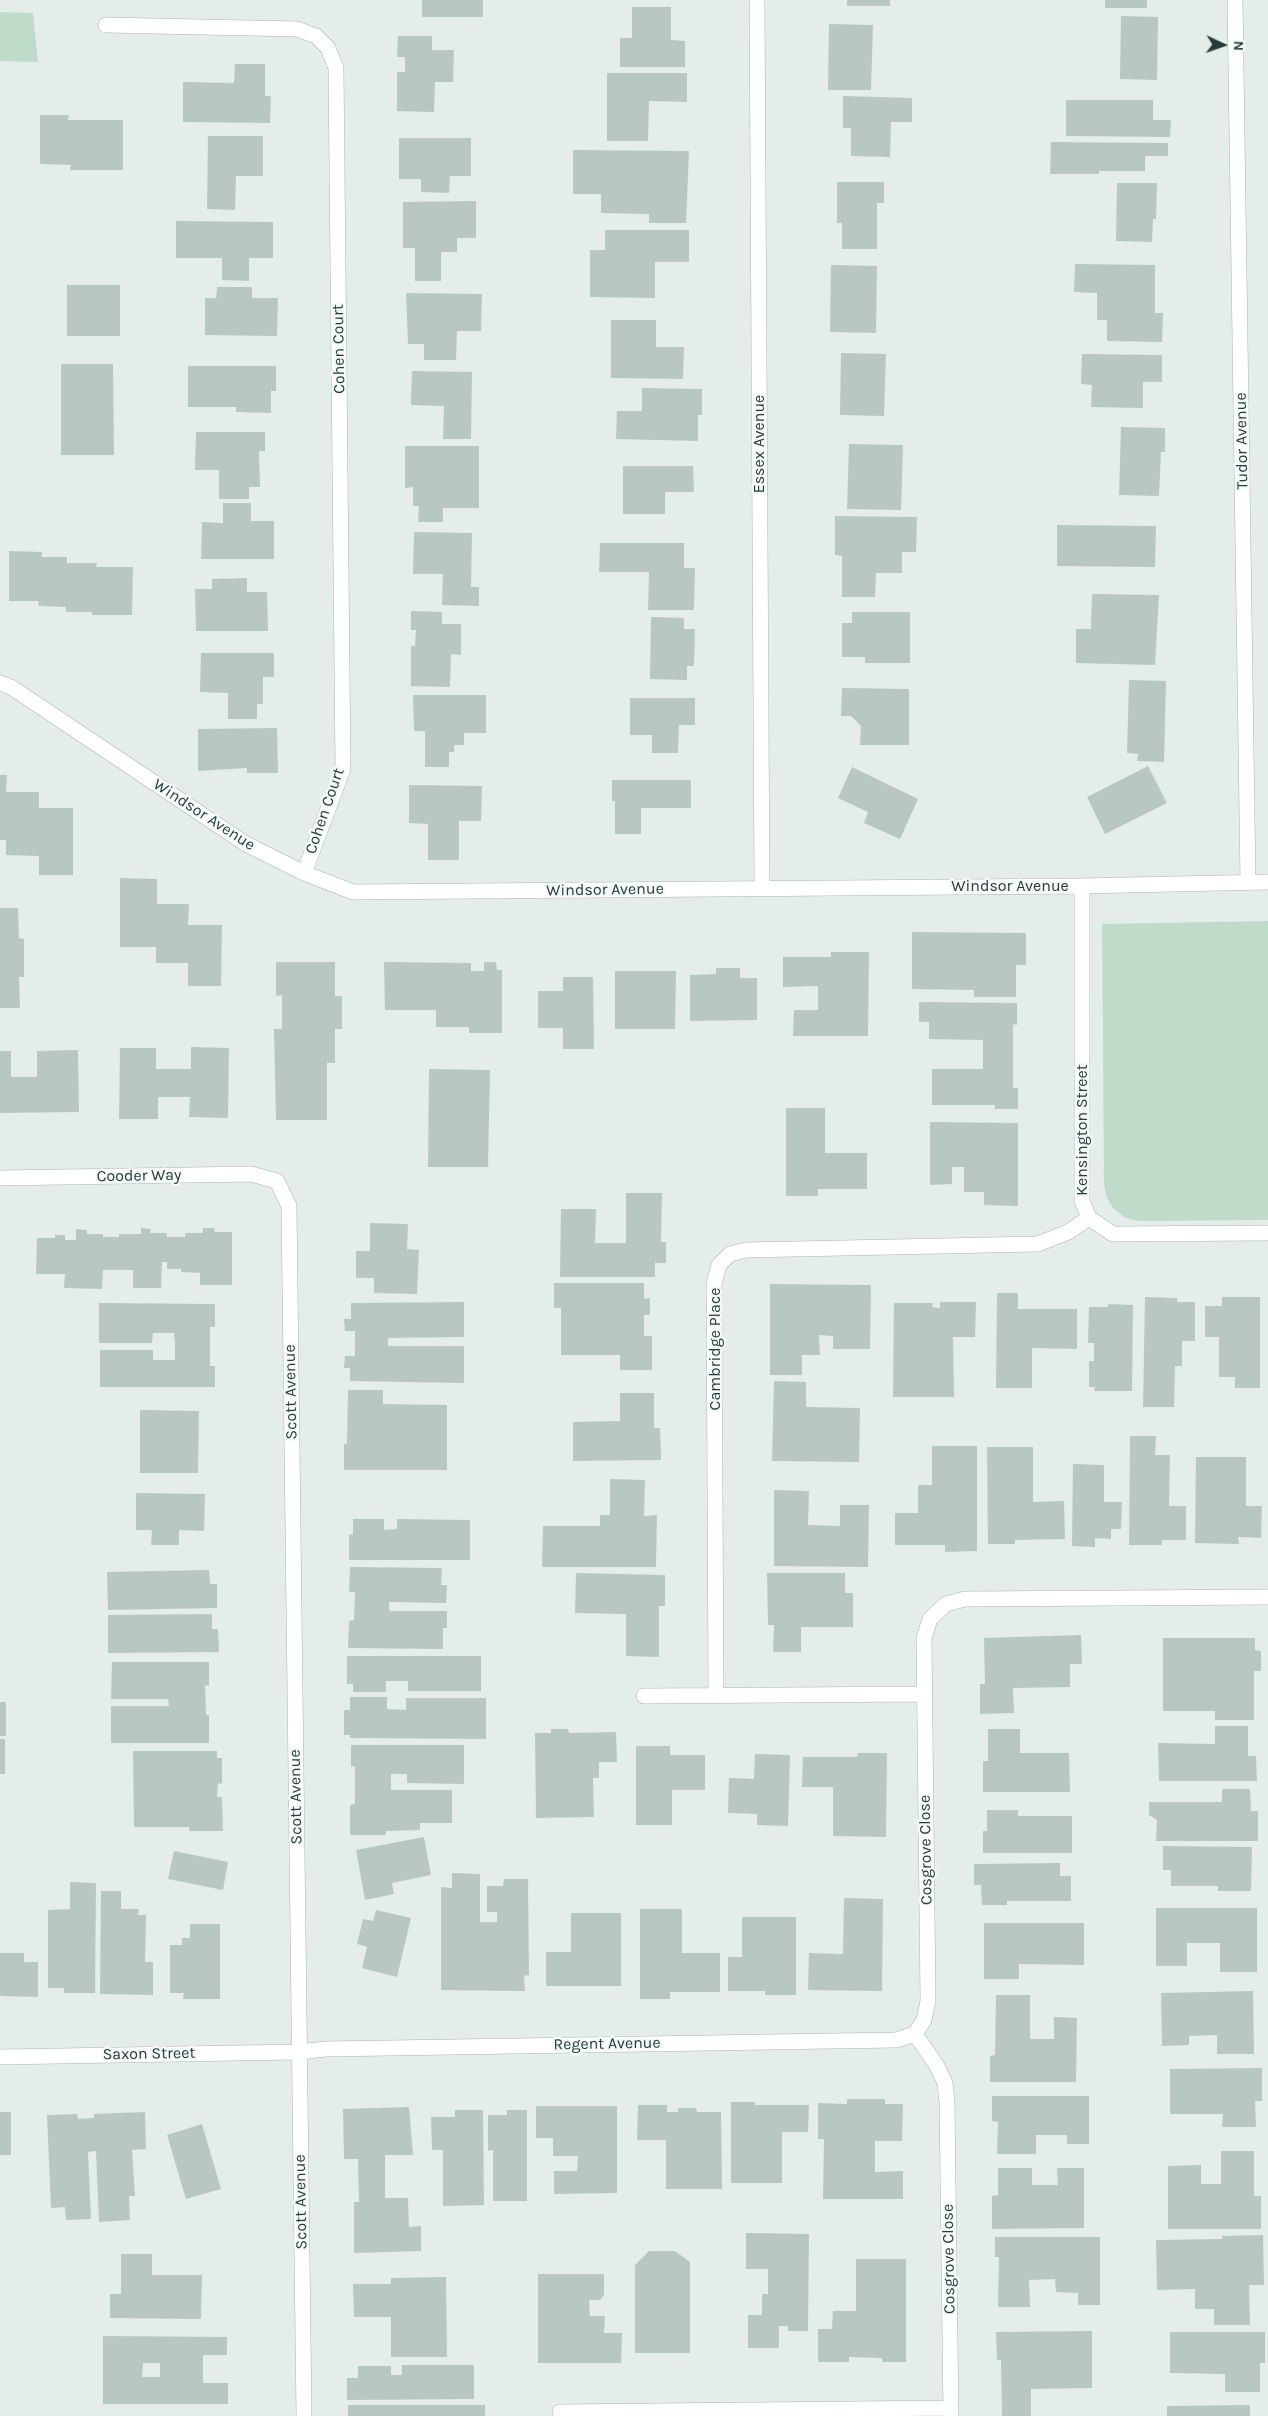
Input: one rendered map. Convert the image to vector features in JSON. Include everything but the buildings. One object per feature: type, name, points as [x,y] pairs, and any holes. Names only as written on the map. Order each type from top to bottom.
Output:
[{"type":"street","name":"Essex Avenue","points":[[757,0],[762,888]]},
{"type":"street","name":"Tudor Avenue","points":[[1235,0],[1248,882]]},
{"type":"street","name":"Cohen Court","points":[[106,24],[297,29],[316,36],[328,48],[336,68],[342,769],[304,873]]},
{"type":"street","name":"Windsor Avenue","points":[[0,683],[11,688],[246,844],[304,873],[353,892],[1082,886],[1268,882]]},
{"type":"street","name":"Kensington Street","points":[[1082,886],[1082,1201],[1089,1218],[1113,1234],[1268,1233]]},
{"type":"street","name":"Cooder Way","points":[[0,1178],[250,1174],[277,1181]]},
{"type":"street","name":"Scott Avenue","points":[[277,1181],[289,1206],[304,2416]]},
{"type":"street","name":"Cambridge Place","points":[[716,1695],[714,1284],[719,1265],[730,1254],[746,1250],[1038,1244],[1068,1232],[1089,1218]]},
{"type":"street","name":"Cosgrove Close","points":[[951,2412],[947,2102],[945,2083],[937,2066],[915,2034],[924,2020],[928,2001],[924,1638],[930,1619],[946,1604],[966,1599],[1268,1597]]},
{"type":"street","points":[[644,1696],[924,1694]]},
{"type":"street","name":"Regent Avenue","points":[[298,2052],[326,2049],[896,2040],[915,2034]]},
{"type":"street","name":"Saxon Street","points":[[0,2057],[298,2052]]},
{"type":"street","points":[[560,2412],[951,2412]]},
{"type":"green space","points":[[0,12],[33,13],[38,62],[0,61]]},
{"type":"green space","points":[[1268,921],[1268,1220],[1138,1221],[1124,1217],[1113,1208],[1106,1196],[1104,1183],[1102,924]]}]
